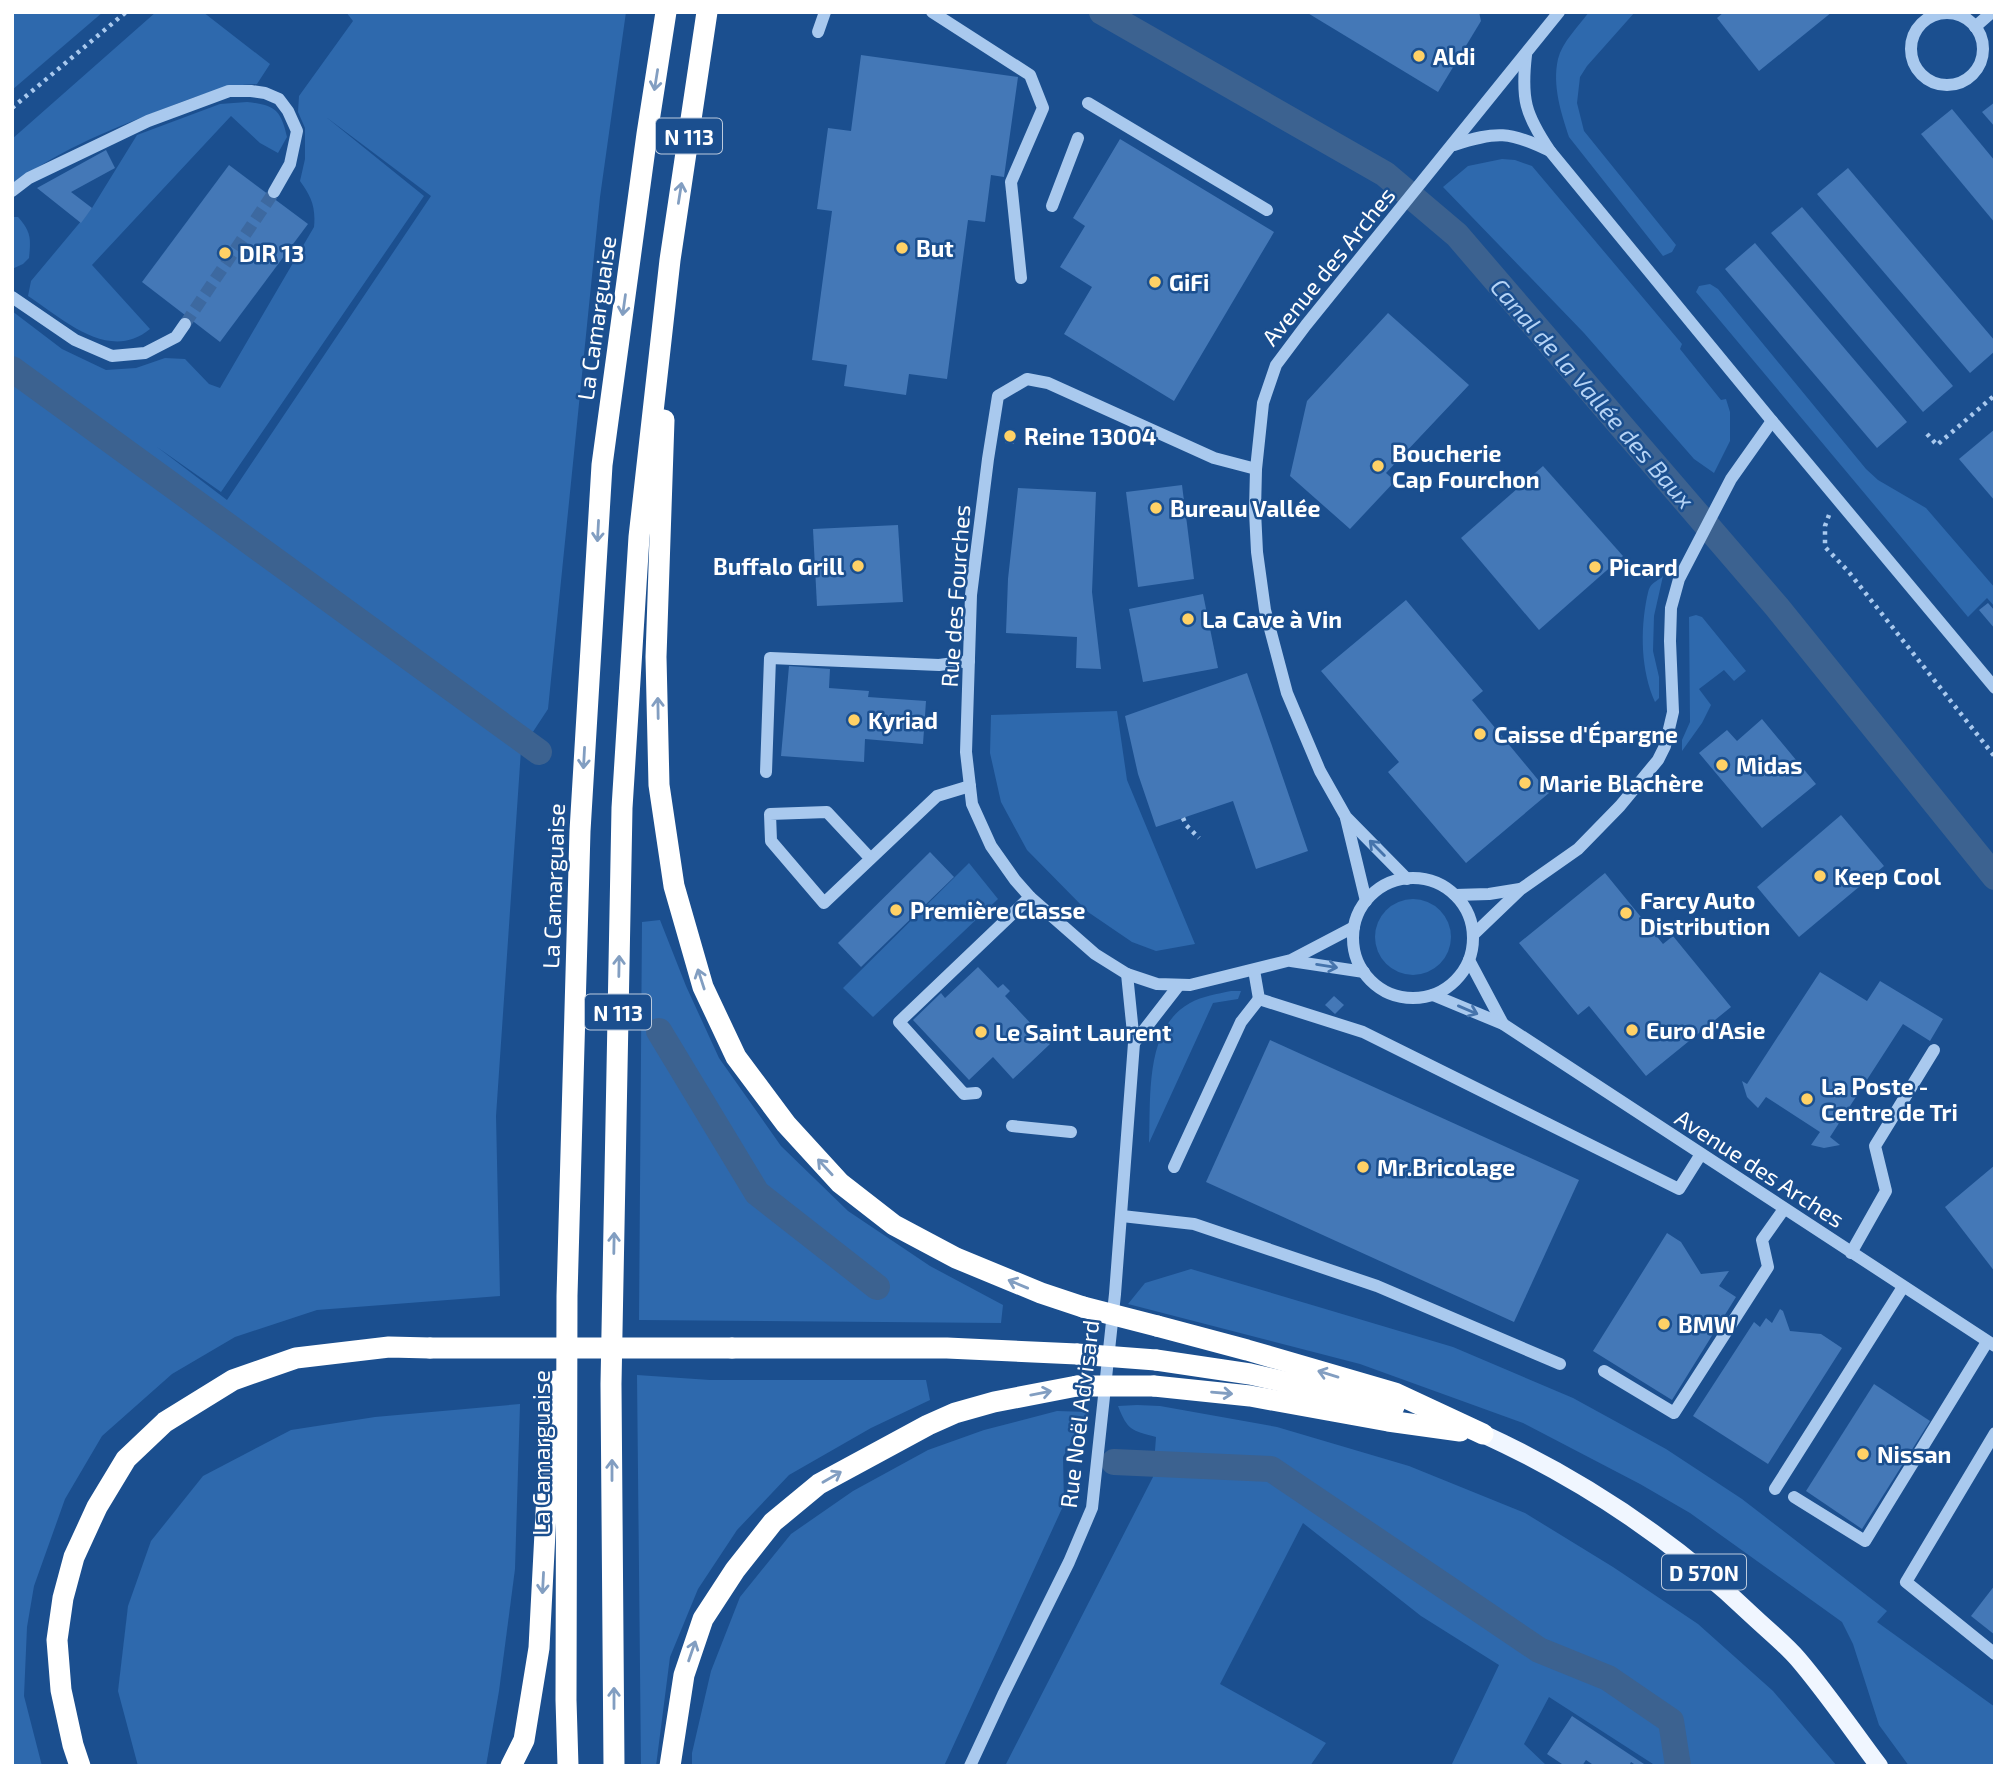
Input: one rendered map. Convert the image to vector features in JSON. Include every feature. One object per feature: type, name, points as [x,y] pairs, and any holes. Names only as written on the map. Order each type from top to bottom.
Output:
[{"type":"highway","name":"La Camarguaise","points":[[568,1766],[567,1296],[580,831],[602,465],[666,12]]},
{"type":"highway","name":"N 113","points":[[614,1766],[611,1384],[622,808],[639,537],[670,260],[708,12]]},
{"type":"highway","points":[[670,260],[656,657],[659,785],[674,886],[702,987],[736,1057],[786,1124],[840,1183],[894,1224],[956,1258],[1083,1307],[1247,1350],[1395,1393],[1483,1434]]},
{"type":"highway","points":[[512,1766],[524,1740],[539,1648],[551,1417],[567,1296]]},
{"type":"highway","points":[[82,1766],[73,1745],[61,1690],[57,1640],[63,1598],[74,1557],[97,1507],[126,1459],[165,1422],[233,1380],[296,1359],[389,1347],[947,1348],[1077,1354],[1156,1360],[1250,1374],[1392,1407],[1483,1434]]},
{"type":"highway","points":[[670,1766],[684,1675],[703,1619],[773,1522],[819,1484],[955,1413],[994,1402],[1077,1386],[1154,1386],[1250,1395],[1483,1434]]},
{"type":"main road","name":"D 570N","points":[[1483,1434],[1523,1453],[1593,1494],[1657,1535],[1719,1583],[1797,1658],[1879,1766]]},
{"type":"street","points":[[818,32],[825,12]]},
{"type":"street","points":[[932,12],[1030,75],[1043,108],[1012,182],[1021,278]]},
{"type":"street","name":"Avenue des Arches","points":[[1407,879],[1346,817],[1320,771],[1287,693],[1268,622],[1257,552],[1256,469],[1263,403],[1276,365],[1306,325],[1559,12]]},
{"type":"street","points":[[1975,27],[1992,12]]},
{"type":"street","points":[[1950,13],[1968,20],[1975,27],[1983,44],[1982,59],[1968,79],[1958,84],[1936,84],[1918,71],[1913,61],[1912,39],[1918,28],[1931,15],[1950,13]]},
{"type":"street","points":[[1526,54],[1524,97],[1534,127],[1550,151],[1995,688]]},
{"type":"street","points":[[12,191],[29,178],[148,121],[229,91],[251,90],[279,99],[297,131],[290,164],[274,191]]},
{"type":"street","points":[[1088,103],[1267,210]]},
{"type":"street","points":[[1449,149],[1480,136],[1505,134],[1523,137],[1550,151]]},
{"type":"street","points":[[1052,206],[1078,138]]},
{"type":"street","points":[[12,297],[75,340],[112,356],[145,353],[176,337],[185,324]]},
{"type":"street","name":"Rue des Fourches","points":[[1256,469],[1214,458],[1048,383],[1027,379],[998,396],[971,595],[966,752],[972,804],[991,846],[1030,897],[1095,954],[1127,974],[1157,985],[1189,985],[1291,960],[1354,927]]},
{"type":"street","points":[[1473,935],[1521,889],[1578,849],[1620,806],[1658,760],[1665,746],[1673,712],[1671,608],[1679,579],[1731,479],[1772,421]]},
{"type":"street","points":[[766,772],[770,658],[939,665],[969,661]]},
{"type":"street","points":[[870,858],[827,812],[770,814],[771,841],[824,903],[937,796],[970,786]]},
{"type":"street","name":"Avenue des Arches","points":[[1346,817],[1366,901]]},
{"type":"street","points":[[1407,879],[1424,879],[1441,885],[1455,895],[1470,920],[1473,935],[1469,960],[1460,975],[1448,987],[1433,995],[1413,999],[1394,995],[1377,986],[1364,972],[1353,942],[1354,927],[1366,901],[1391,882],[1407,879]]},
{"type":"street","points":[[1455,895],[1521,889]]},
{"type":"street","points":[[976,1093],[964,1094],[899,1022],[1030,897]]},
{"type":"street","name":"Rue des Fourches","points":[[1291,960],[1364,972]]},
{"type":"street","name":"Avenue des Arches","points":[[1469,960],[1503,1024]]},
{"type":"street","points":[[1174,1167],[1241,1022],[1259,999],[1254,970]]},
{"type":"street","name":"Rue Noël Advisard","points":[[970,1766],[1069,1562],[1092,1508],[1122,1216],[1134,1043],[1127,974]]},
{"type":"street","points":[[1134,1043],[1179,985]]},
{"type":"street","name":"Avenue des Arches","points":[[1433,995],[1503,1024],[1991,1344]]},
{"type":"street","points":[[1259,999],[1363,1032],[1679,1189],[1701,1154]]},
{"type":"street","points":[[1851,1253],[1886,1191],[1875,1146],[1934,1050]]},
{"type":"street","points":[[1012,1126],[1070,1132]]},
{"type":"street","points":[[1604,1371],[1674,1413],[1768,1268],[1762,1240],[1784,1209]]},
{"type":"street","points":[[1122,1216],[1194,1224],[1377,1286],[1560,1364]]},
{"type":"street","points":[[1775,1489],[1903,1287]]},
{"type":"street","points":[[1794,1497],[1866,1541],[1991,1344]]},
{"type":"street","points":[[1995,1433],[1906,1582],[1995,1654]]},
{"type":"path","points":[[12,108],[126,12]]},
{"type":"path","points":[[1927,434],[1937,445],[1995,395]]},
{"type":"path","points":[[1836,497],[1825,526],[1825,547],[1848,571],[1995,757]]},
{"type":"path","points":[[1183,818],[1199,838]]},
{"type":"shaded area","points":[[12,12],[103,12],[12,90]]},
{"type":"shaded area","points":[[156,12],[203,12],[270,64],[257,84],[233,86],[206,93],[116,128],[62,153],[12,185],[12,139]]},
{"type":"shaded area","points":[[346,12],[626,12],[600,197],[548,709],[521,750],[496,1116],[500,1296],[317,1310],[235,1337],[172,1374],[102,1436],[65,1499],[34,1586],[27,1627],[24,1696],[42,1766],[12,1766],[12,311],[62,349],[106,370],[136,368],[165,358],[185,359],[209,384],[220,388],[314,227],[312,202],[300,181],[305,159],[305,128],[298,112],[299,96],[353,21]],"holes":[[[326,117],[431,196],[227,500],[157,447],[221,492],[424,196]]]},
{"type":"shaded area","points":[[1589,12],[1635,12],[1587,66],[1580,77],[1577,103],[1584,131],[1676,245],[1672,252],[1663,256],[1569,137],[1563,118],[1557,89],[1558,59],[1567,40]]},
{"type":"shaded area","points":[[247,102],[270,107],[279,115],[287,137],[278,153],[260,143],[231,116],[92,265],[150,329],[134,338],[103,340],[71,326],[28,296],[31,281],[92,208],[137,135],[220,104]]},
{"type":"shaded area","points":[[1502,159],[1532,166],[1682,344],[1680,349],[1721,400],[1726,399],[1730,412],[1730,441],[1714,473],[1694,459],[1584,333],[1443,187],[1468,166]]},
{"type":"shaded area","points":[[12,217],[18,217],[25,227],[30,245],[29,258],[12,269]]},
{"type":"shaded area","points":[[1710,284],[1718,289],[1866,469],[1878,480],[1926,508],[1995,588],[1995,607],[1987,598],[1968,617],[1696,292],[1699,286]]},
{"type":"shaded area","points":[[1663,576],[1654,616],[1653,651],[1659,677],[1659,698],[1655,702],[1644,664],[1643,623],[1649,588]]},
{"type":"shaded area","points":[[1689,617],[1702,617],[1746,671],[1734,681],[1724,670],[1699,689],[1711,705],[1682,751],[1682,740],[1690,722]]},
{"type":"shaded area","points":[[1117,711],[1127,780],[1195,944],[1156,951],[1132,942],[1088,912],[1027,850],[1001,802],[990,753],[991,715]]},
{"type":"shaded area","points":[[969,863],[998,899],[873,1017],[843,988]]},
{"type":"shaded area","points":[[1413,899],[1427,902],[1440,910],[1448,923],[1451,937],[1448,951],[1440,964],[1427,972],[1413,975],[1399,972],[1386,964],[1378,951],[1375,937],[1378,923],[1386,910],[1399,902]]},
{"type":"shaded area","points":[[660,920],[719,1058],[781,1146],[848,1211],[930,1266],[1003,1305],[1001,1323],[639,1320],[642,922]]},
{"type":"shaded area","points":[[1231,991],[1241,991],[1238,999],[1213,1003],[1149,1143],[1153,1066],[1164,1029],[1175,1014],[1190,1003]]},
{"type":"shaded area","points":[[1191,1269],[1453,1347],[1573,1398],[1666,1449],[1742,1499],[1887,1611],[1877,1622],[1995,1707],[1995,1766],[1909,1766],[1879,1725],[1853,1644],[1842,1622],[1690,1513],[1640,1484],[1523,1423],[1360,1364],[1128,1304],[1145,1283]]},
{"type":"shaded area","points":[[637,1375],[710,1380],[926,1380],[930,1400],[871,1428],[789,1475],[737,1530],[698,1589],[670,1657],[656,1766],[641,1766]]},
{"type":"shaded area","points":[[520,1404],[515,1569],[486,1766],[138,1766],[118,1691],[128,1606],[151,1541],[203,1476],[291,1430],[375,1417]]},
{"type":"shaded area","points":[[1118,1406],[1160,1406],[1277,1427],[1409,1466],[1525,1513],[1698,1624],[1773,1691],[1837,1766],[1653,1766],[1549,1697],[1524,1744],[1547,1766],[1451,1766],[1499,1665],[1421,1616],[1303,1523],[1220,1684],[1326,1743],[1310,1766],[1005,1766],[1153,1477],[1156,1437],[1131,1428]]},
{"type":"shaded area","points":[[1057,1411],[1088,1412],[1063,1457],[1064,1504],[944,1766],[692,1766],[692,1753],[711,1671],[740,1597],[791,1534],[853,1491],[928,1450],[984,1430]]},
{"type":"building","name":"Aldi","points":[[1306,12],[1479,12],[1481,21],[1438,92]]},
{"type":"building","points":[[1724,12],[1832,12],[1759,71],[1717,18]]},
{"type":"building","points":[[861,55],[1018,77],[1004,177],[991,175],[985,222],[968,220],[947,379],[909,374],[906,395],[844,386],[847,365],[812,360],[832,211],[817,209],[828,128],[851,131]]},
{"type":"building","points":[[1995,102],[1995,127],[1982,112]]},
{"type":"building","points":[[1952,109],[1995,161],[1995,223],[1921,134]]},
{"type":"building","points":[[1120,139],[1274,232],[1174,401],[1064,334],[1092,287],[1060,267],[1085,226],[1073,218]]},
{"type":"building","points":[[106,150],[115,168],[71,192],[92,208],[81,223],[37,188]]},
{"type":"building","name":"DIR 13","points":[[229,165],[308,224],[220,342],[142,282]]},
{"type":"building","points":[[1848,168],[1995,341],[1995,351],[1970,373],[1817,194]]},
{"type":"building","points":[[1802,207],[1953,386],[1923,412],[1771,233]]},
{"type":"building","points":[[1755,243],[1907,422],[1877,448],[1725,269]]},
{"type":"building","points":[[1388,313],[1469,385],[1386,473],[1395,481],[1350,529],[1290,476],[1307,401]]},
{"type":"building","name":"Reine 13004","points":[[1007,429],[1015,430],[1014,444],[1005,443]]},
{"type":"building","points":[[1995,429],[1995,501],[1959,459]]},
{"type":"building","points":[[1543,466],[1623,556],[1539,630],[1461,538]]},
{"type":"building","points":[[1182,485],[1194,579],[1138,587],[1126,492]]},
{"type":"building","points":[[1018,488],[1096,492],[1092,592],[1101,669],[1076,668],[1077,637],[1006,633],[1008,579]]},
{"type":"building","name":"Buffalo Grill","points":[[898,525],[903,602],[817,606],[813,529]]},
{"type":"building","points":[[1203,594],[1218,668],[1143,682],[1129,609]]},
{"type":"building","points":[[1406,600],[1483,691],[1472,700],[1549,793],[1466,863],[1388,772],[1399,762],[1321,671]]},
{"type":"building","points":[[1988,603],[1995,611],[1995,629],[1979,610]]},
{"type":"building","name":"Kyriad","points":[[789,666],[830,669],[829,688],[869,691],[868,697],[926,701],[923,744],[865,739],[864,762],[781,756]]},
{"type":"building","points":[[1247,673],[1308,851],[1256,869],[1233,801],[1156,827],[1138,774],[1125,716]]},
{"type":"building","points":[[1762,719],[1816,784],[1762,828],[1699,753],[1727,730],[1737,741]]},
{"type":"building","name":"Keep Cool","points":[[1841,815],[1884,866],[1799,937],[1757,887]]},
{"type":"building","name":"Première Classe","points":[[930,852],[954,877],[861,967],[838,943]]},
{"type":"building","points":[[1605,873],[1663,944],[1673,936],[1731,1007],[1646,1076],[1589,1006],[1578,1015],[1519,943]]},
{"type":"building","name":"Le Saint Laurent","points":[[978,967],[998,988],[1003,984],[1010,991],[1005,996],[1050,1044],[1013,1079],[993,1057],[969,1080],[913,1020],[941,993],[945,998]]},
{"type":"building","points":[[1820,972],[1867,1001],[1880,981],[1943,1019],[1930,1041],[1903,1024],[1830,1137],[1840,1145],[1824,1148],[1811,1145],[1820,1132],[1766,1097],[1758,1108],[1747,1097],[1742,1081],[1747,1084]]},
{"type":"building","points":[[1334,996],[1344,1005],[1335,1014],[1325,1005]]},
{"type":"building","name":"Mr.Bricolage","points":[[1270,1040],[1579,1180],[1514,1322],[1206,1182]]},
{"type":"building","points":[[1995,1165],[1995,1272],[1945,1207]]},
{"type":"building","name":"BMW","points":[[1667,1233],[1681,1242],[1701,1274],[1729,1271],[1719,1286],[1736,1297],[1672,1400],[1593,1351]]},
{"type":"building","points":[[1780,1309],[1790,1331],[1821,1334],[1842,1348],[1768,1464],[1693,1416],[1754,1322],[1760,1327],[1766,1318],[1772,1323]]},
{"type":"building","name":"Nissan","points":[[1874,1384],[1930,1421],[1862,1529],[1806,1491]]},
{"type":"building","points":[[1995,1585],[1995,1635],[1971,1616]]},
{"type":"building","points":[[1572,1716],[1644,1764],[1637,1766],[1631,1762],[1629,1766],[1595,1766],[1586,1760],[1582,1766],[1565,1766],[1547,1754]]},
{"type":"waterway","name":"Canal de la Vallée des Baux","points":[[1102,12],[1385,174],[1457,235],[1777,607],[1995,877]]},
{"type":"waterway","points":[[12,369],[539,752]]},
{"type":"waterway","points":[[659,1031],[757,1193],[877,1287]]},
{"type":"waterway","points":[[1114,1462],[1271,1469],[1539,1650],[1608,1678],[1671,1721],[1678,1766]]},
{"type":"tunnel","points":[[185,324],[274,192]]},
{"type":"place","name":"Aldi","points":[[1419,56]]},
{"type":"place","name":"But","points":[[902,248]]},
{"type":"place","name":"DIR 13","points":[[225,253]]},
{"type":"place","name":"GiFi","points":[[1155,282]]},
{"type":"place","name":"Reine 13004","points":[[1010,436]]},
{"type":"place","name":"Boucherie Cap Fourchon","points":[[1378,466]]},
{"type":"place","name":"Bureau Vallée","points":[[1156,508]]},
{"type":"place","name":"Buffalo Grill","points":[[858,566]]},
{"type":"place","name":"Picard","points":[[1595,567]]},
{"type":"place","name":"La Cave à Vin","points":[[1188,619]]},
{"type":"place","name":"Kyriad","points":[[854,720]]},
{"type":"place","name":"Caisse d'Épargne","points":[[1480,734]]},
{"type":"place","name":"Midas","points":[[1722,765]]},
{"type":"place","name":"Marie Blachère","points":[[1525,783]]},
{"type":"place","name":"Keep Cool","points":[[1820,876]]},
{"type":"place","name":"Première Classe","points":[[896,910]]},
{"type":"place","name":"Farcy Auto Distribution","points":[[1626,913]]},
{"type":"place","name":"Euro d'Asie","points":[[1632,1030]]},
{"type":"place","name":"Le Saint Laurent","points":[[981,1032]]},
{"type":"place","name":"La Poste - Centre de Tri","points":[[1807,1099]]},
{"type":"place","name":"Mr.Bricolage","points":[[1363,1167]]},
{"type":"place","name":"BMW","points":[[1664,1324]]},
{"type":"place","name":"Nissan","points":[[1863,1454]]}]
